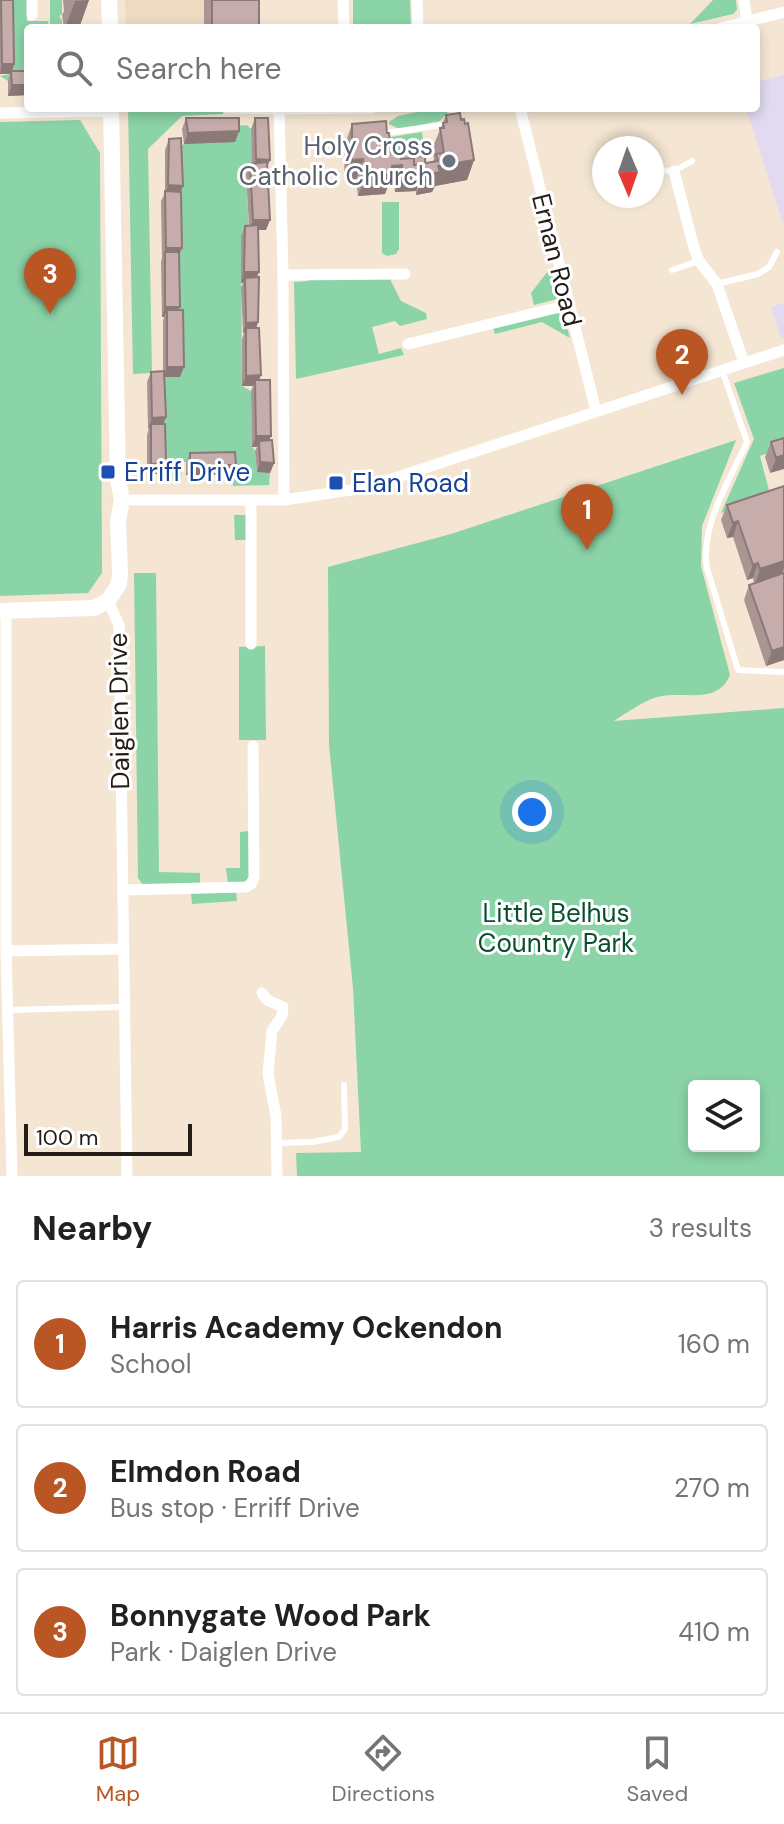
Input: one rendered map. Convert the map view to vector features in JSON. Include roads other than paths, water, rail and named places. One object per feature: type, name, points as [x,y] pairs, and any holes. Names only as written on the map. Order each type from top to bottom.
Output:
[{"type":"street","points":[[32,0],[32,15]]},
{"type":"street","points":[[109,0],[110,24]]},
{"type":"street","points":[[343,0],[344,24]]},
{"type":"street","points":[[417,0],[418,24]]},
{"type":"street","points":[[744,0],[747,22]]},
{"type":"street","points":[[738,24],[784,12]]},
{"type":"street","points":[[0,113],[37,112]]},
{"type":"street","name":"Daiglen Drive","points":[[111,112],[117,470],[122,500],[118,521],[119,584],[108,601],[119,625],[127,1176]]},
{"type":"street","points":[[279,112],[284,500]]},
{"type":"street","name":"Ernan Road","points":[[521,112],[596,411]]},
{"type":"street","points":[[674,171],[699,261],[717,284],[744,363]]},
{"type":"street","points":[[283,275],[405,274]]},
{"type":"street","points":[[408,344],[568,305]]},
{"type":"street","points":[[122,500],[284,500],[364,488],[784,350]]},
{"type":"street","points":[[251,500],[251,644]]},
{"type":"street","points":[[12,1176],[6,1137],[3,611],[94,608],[108,601]]},
{"type":"street","points":[[123,890],[246,887],[251,884],[254,878],[253,746]]},
{"type":"street","points":[[6,951],[123,949]]},
{"type":"street","points":[[262,993],[267,1000],[283,1007],[282,1016],[272,1031],[268,1074],[276,1116],[277,1176]]},
{"type":"lane","points":[[384,123],[386,133],[442,125],[452,122],[456,112]]},
{"type":"lane","points":[[664,170],[674,171],[692,161]]},
{"type":"lane","points":[[717,284],[758,274],[769,267],[777,252]]},
{"type":"lane","points":[[672,270],[699,261]]},
{"type":"lane","points":[[722,370],[747,442],[710,523],[705,554],[707,568],[738,670],[784,672]]},
{"type":"lane","points":[[7,1010],[124,1007]]},
{"type":"lane","points":[[276,1143],[312,1142],[343,1134],[344,1085]]},
{"type":"place","name":"Holy Cross Catholic Church","points":[[449,161]]},
{"type":"place","name":"Bonnygate Wood Park","points":[[50,314]]},
{"type":"place","name":"Elmdon Road","points":[[682,395]]},
{"type":"place","name":"Erriff Drive","points":[[108,472]]},
{"type":"place","name":"Elan Road","points":[[336,483]]},
{"type":"place","name":"Harris Academy Ockendon","points":[[587,550]]},
{"type":"park label","name":"Little Belhus Country Park","points":[[556,928]]}]
